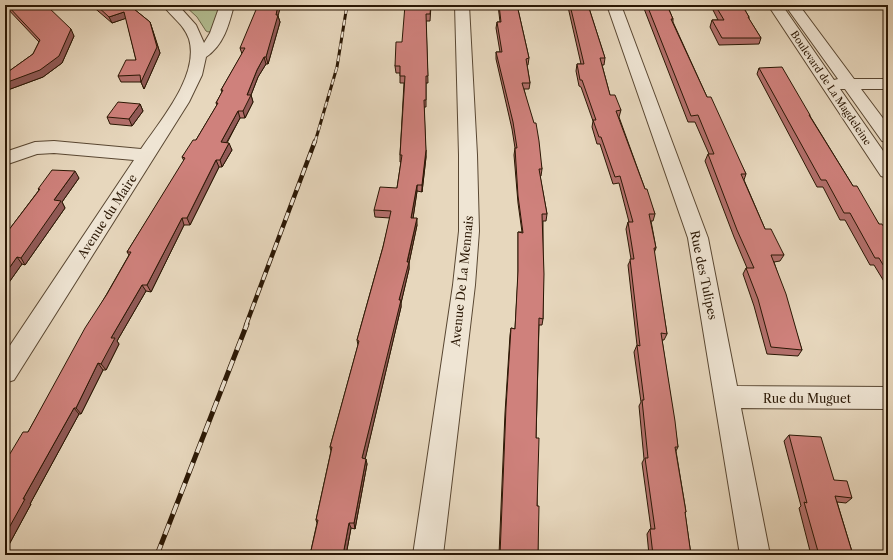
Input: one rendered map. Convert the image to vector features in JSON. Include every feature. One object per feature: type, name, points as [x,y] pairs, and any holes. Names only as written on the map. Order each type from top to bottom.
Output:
[{"type":"street","name":"Avenue du Maire","points":[[5,373],[147,155],[187,91],[195,74],[198,55],[197,40],[189,24],[170,5]]},
{"type":"street","points":[[198,55],[211,46],[215,40],[227,5]]},
{"type":"street","name":"Avenue De La Mennais","points":[[428,555],[464,285],[469,231],[468,155],[462,5]]},
{"type":"street","name":"Rue des Tulipes","points":[[614,5],[698,238],[755,555]]},
{"type":"street","name":"Boulevard de La Magdeleine","points":[[775,5],[888,172]]},
{"type":"street","name":"Boulevard de La Magdeleine","points":[[792,5],[888,137]]},
{"type":"street","points":[[828,84],[888,84]]},
{"type":"street","points":[[5,159],[35,148],[54,146],[147,155]]},
{"type":"street","name":"Rue du Muguet","points":[[726,397],[888,398]]},
{"type":"green space","points":[[184,5],[221,5],[212,31],[206,31],[197,17]]},
{"type":"building","points":[[7,5],[46,5],[71,29],[59,56],[40,70],[5,83],[5,74],[33,54],[40,40]]},
{"type":"building","points":[[96,5],[129,5],[150,22],[157,47],[141,82],[140,75],[118,76],[126,60],[136,60],[124,12],[109,17]]},
{"type":"building","points":[[258,5],[278,5],[276,15],[278,15],[266,57],[264,57],[257,70],[247,95],[251,95],[243,111],[238,111],[221,142],[229,143],[220,160],[216,160],[187,218],[182,218],[147,285],[142,285],[111,338],[115,338],[101,364],[98,363],[76,408],[74,408],[23,499],[25,499],[5,535],[5,462],[23,432],[28,432],[85,328],[107,294],[131,252],[127,252],[185,158],[182,157],[193,140],[196,140],[218,103],[216,103],[223,90],[221,90],[245,48],[240,48]]},
{"type":"building","points":[[405,5],[431,5],[430,14],[426,14],[428,76],[426,76],[426,100],[424,100],[426,150],[422,185],[417,185],[411,218],[417,218],[407,262],[409,262],[399,300],[401,300],[362,458],[366,459],[354,523],[349,523],[343,555],[310,555],[332,447],[330,447],[359,341],[357,340],[383,247],[391,211],[374,210],[380,187],[397,188],[402,155],[400,155],[405,76],[400,76],[400,66],[395,66],[396,42],[402,42]]},
{"type":"building","points":[[499,5],[517,5],[529,58],[526,59],[530,83],[522,83],[534,123],[536,123],[542,169],[539,169],[547,214],[542,214],[544,274],[543,319],[539,318],[536,438],[539,438],[537,506],[539,506],[538,555],[500,555],[511,328],[515,329],[518,271],[518,232],[523,233],[518,196],[515,148],[517,148],[513,122],[496,52],[502,52],[497,22],[501,22]]},
{"type":"building","points":[[570,5],[588,5],[605,58],[600,58],[610,95],[615,95],[621,110],[616,111],[645,189],[647,189],[655,214],[649,214],[656,248],[654,248],[667,334],[661,333],[675,421],[678,447],[675,447],[686,512],[691,555],[653,555],[650,529],[655,529],[645,458],[648,458],[642,400],[644,400],[637,345],[640,346],[630,259],[634,259],[628,222],[633,222],[620,176],[615,177],[601,137],[599,137],[593,120],[596,120],[582,80],[580,80],[577,64],[584,64]]},
{"type":"building","points":[[647,5],[667,5],[673,19],[671,19],[707,97],[711,97],[746,174],[741,174],[765,229],[771,229],[784,255],[771,255],[786,294],[802,350],[771,347],[758,299],[746,268],[754,268],[737,230],[708,154],[714,154],[698,115],[691,116]]},
{"type":"building","points":[[715,5],[742,5],[761,38],[722,38],[712,20],[724,20]]},
{"type":"building","points":[[782,67],[809,115],[853,186],[857,186],[879,224],[882,224],[888,234],[888,273],[879,258],[875,258],[850,213],[844,213],[826,180],[821,180],[759,68]]},
{"type":"building","points":[[118,102],[140,104],[129,119],[107,117]]},
{"type":"building","points":[[52,170],[75,171],[54,200],[61,201],[21,258],[17,257],[5,274],[5,235],[40,189],[38,189]]},
{"type":"building","points":[[789,435],[821,437],[834,480],[847,481],[852,498],[835,496],[853,555],[819,555],[804,502],[807,503]]},
{"type":"railway","points":[[315,142],[337,67],[347,5]]},
{"type":"railway","points":[[246,325],[315,141]]},
{"type":"railway","points":[[157,555],[247,324]]}]
